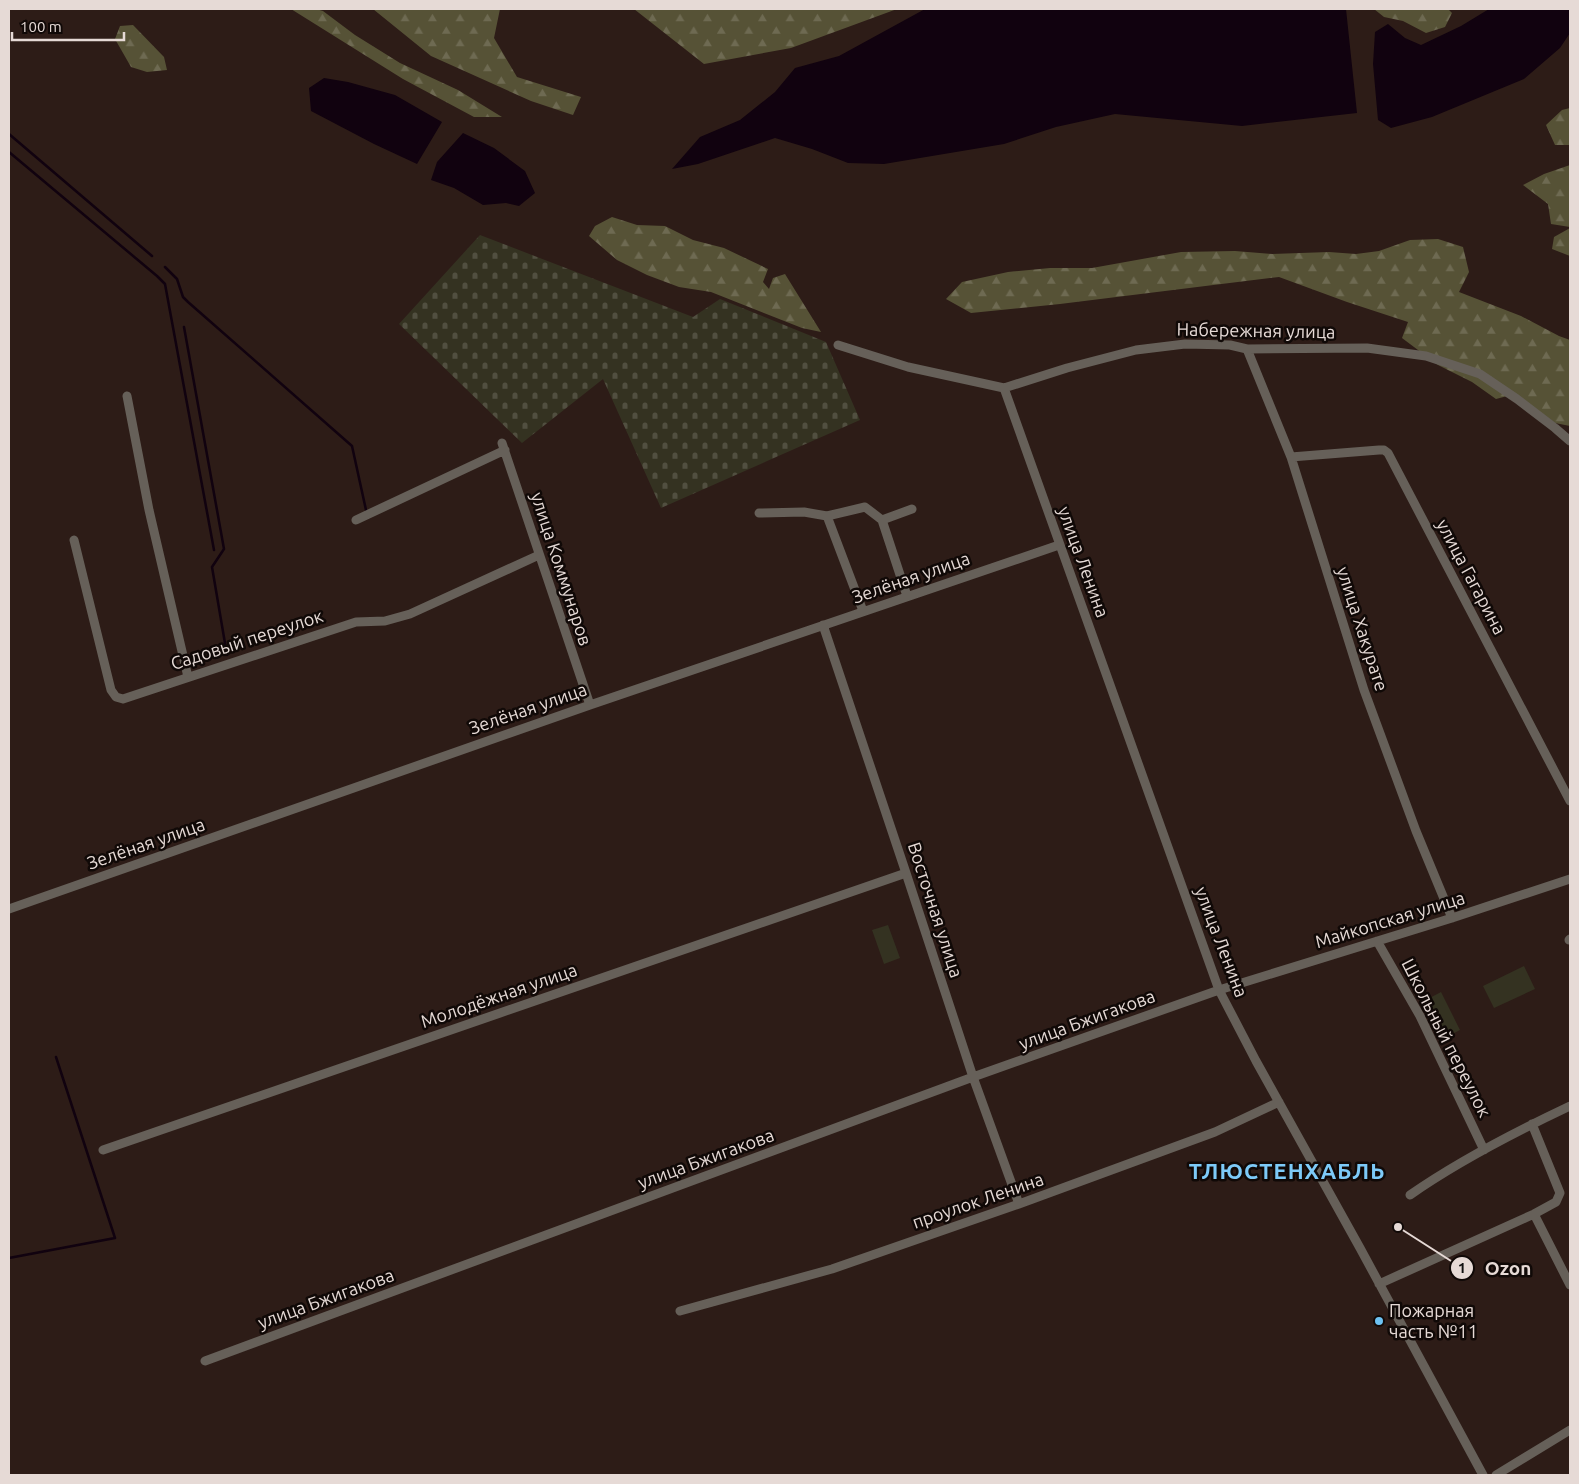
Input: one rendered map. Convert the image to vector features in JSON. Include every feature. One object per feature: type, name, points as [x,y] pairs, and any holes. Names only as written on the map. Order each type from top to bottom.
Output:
[{"type":"street","name":"Набережная улица","points":[[838,345],[908,367],[1004,388],[1067,368],[1136,350],[1185,344],[1230,345],[1247,348],[1367,348],[1426,356],[1480,374],[1517,399],[1570,441]]},
{"type":"street","name":"улица Хакурате","points":[[1247,348],[1292,458],[1364,690],[1416,831],[1452,918]]},
{"type":"street","name":"улица Ленина","points":[[1004,388],[1220,990],[1256,1061],[1482,1475]]},
{"type":"street","points":[[127,396],[149,510],[188,677]]},
{"type":"street","name":"улица Коммунаров","points":[[356,520],[503,447],[590,705]]},
{"type":"street","name":"улица Гагарина","points":[[1292,458],[1379,450],[1384,450],[1388,453],[1570,802]]},
{"type":"street","points":[[758,513],[804,512],[827,516],[865,507],[882,520],[907,596]]},
{"type":"street","points":[[882,520],[912,509]]},
{"type":"street","points":[[827,516],[863,611]]},
{"type":"street","name":"Садовый переулок","points":[[74,540],[111,690],[116,697],[123,699],[356,622],[384,621],[410,614],[539,555]]},
{"type":"street","name":"Зелёная улица","points":[[9,910],[590,705],[1060,545]]},
{"type":"street","name":"Восточная улица","points":[[823,625],[973,1078],[1019,1204]]},
{"type":"street","name":"Молодёжная улица","points":[[103,1150],[906,873]]},
{"type":"street","name":"Майкопская улица","points":[[1220,990],[1452,918],[1570,879]]},
{"type":"street","name":"Школьный переулок","points":[[1377,941],[1420,1016],[1484,1150]]},
{"type":"street","name":"улица Бжигакова","points":[[205,1361],[973,1078],[1220,990]]},
{"type":"street","name":"проулок Ленина","points":[[680,1311],[832,1269],[1019,1204],[1215,1132],[1279,1102]]},
{"type":"street","points":[[1410,1195],[1438,1175],[1532,1124],[1570,1106]]},
{"type":"street","points":[[1379,1284],[1534,1214],[1556,1202],[1560,1193],[1532,1124]]},
{"type":"street","points":[[1534,1214],[1569,1280]]},
{"type":"street","points":[[1496,1475],[1570,1430]]},
{"type":"green space","points":[[291,9],[316,9],[323,11],[355,35],[400,63],[458,90],[502,117],[474,117],[403,79]]},
{"type":"green space","points":[[373,9],[500,9],[494,38],[517,77],[581,97],[573,115],[531,101],[431,56]]},
{"type":"green space","points":[[634,9],[897,9],[791,48],[704,64]]},
{"type":"green space","points":[[1374,9],[1448,9],[1452,13],[1445,27],[1426,33],[1403,21],[1384,17]]},
{"type":"green space","points":[[133,25],[164,57],[167,70],[147,72],[131,67],[115,39],[120,26]]},
{"type":"green space","points":[[1570,108],[1570,145],[1555,145],[1546,125],[1562,110]]},
{"type":"green space","points":[[1570,165],[1570,227],[1551,224],[1548,204],[1523,185],[1544,174]]},
{"type":"green space","points":[[612,217],[637,225],[665,226],[693,240],[724,248],[768,269],[763,282],[769,289],[773,278],[785,274],[821,332],[802,328],[711,292],[679,287],[647,275],[617,260],[589,236],[595,226]]},
{"type":"green space","points":[[1570,228],[1570,256],[1552,249],[1554,237]]},
{"type":"green space","points":[[480,235],[693,317],[720,299],[826,342],[860,420],[661,508],[603,379],[522,443],[399,324]]},
{"type":"green space","points":[[1438,239],[1463,247],[1469,272],[1459,292],[1521,316],[1570,340],[1570,426],[1555,423],[1515,394],[1496,399],[1472,382],[1438,365],[1402,338],[1408,322],[1279,277],[971,313],[946,299],[962,282],[1008,272],[1050,268],[1092,268],[1181,252],[1235,251],[1272,254],[1329,252],[1356,254],[1379,251],[1410,240]]},
{"type":"green space","points":[[888,925],[900,958],[884,964],[872,930]]},
{"type":"green space","points":[[1524,966],[1535,989],[1494,1008],[1483,986]]},
{"type":"green space","points":[[1441,992],[1460,1030],[1441,1040],[1422,1002]]},
{"type":"shaded area","points":[[925,9],[1346,9],[1357,113],[1242,126],[1115,114],[1056,127],[1004,144],[884,164],[848,163],[812,149],[775,138],[698,164],[672,169],[700,137],[740,120],[775,92],[795,68],[839,56]]},
{"type":"shaded area","points":[[1489,9],[1570,9],[1570,33],[1560,48],[1524,79],[1432,117],[1391,128],[1378,120],[1373,64],[1375,32],[1388,24],[1405,38],[1421,45],[1461,26]]},
{"type":"shaded area","points":[[324,78],[348,82],[395,95],[442,122],[417,164],[311,111],[309,88]]},
{"type":"shaded area","points":[[463,133],[494,148],[525,171],[535,193],[519,206],[506,203],[483,205],[454,188],[431,180],[437,162]]},
{"type":"waterway","points":[[9,134],[152,256]]},
{"type":"waterway","points":[[9,152],[165,284],[214,550]]},
{"type":"waterway","points":[[165,267],[177,279],[183,297],[188,302],[352,446],[366,510]]},
{"type":"waterway","points":[[184,327],[224,549],[212,567],[227,655]]},
{"type":"waterway","points":[[9,1258],[115,1238],[56,1057]]},
{"type":"place","name":"Ozon","points":[[1398,1227]]},
{"type":"place","name":"Пожарная часть №11","points":[[1379,1321]]},
{"type":"district","name":"ТЛЮСТЕНХАБЛЬ","points":[[1287,1171]]}]
